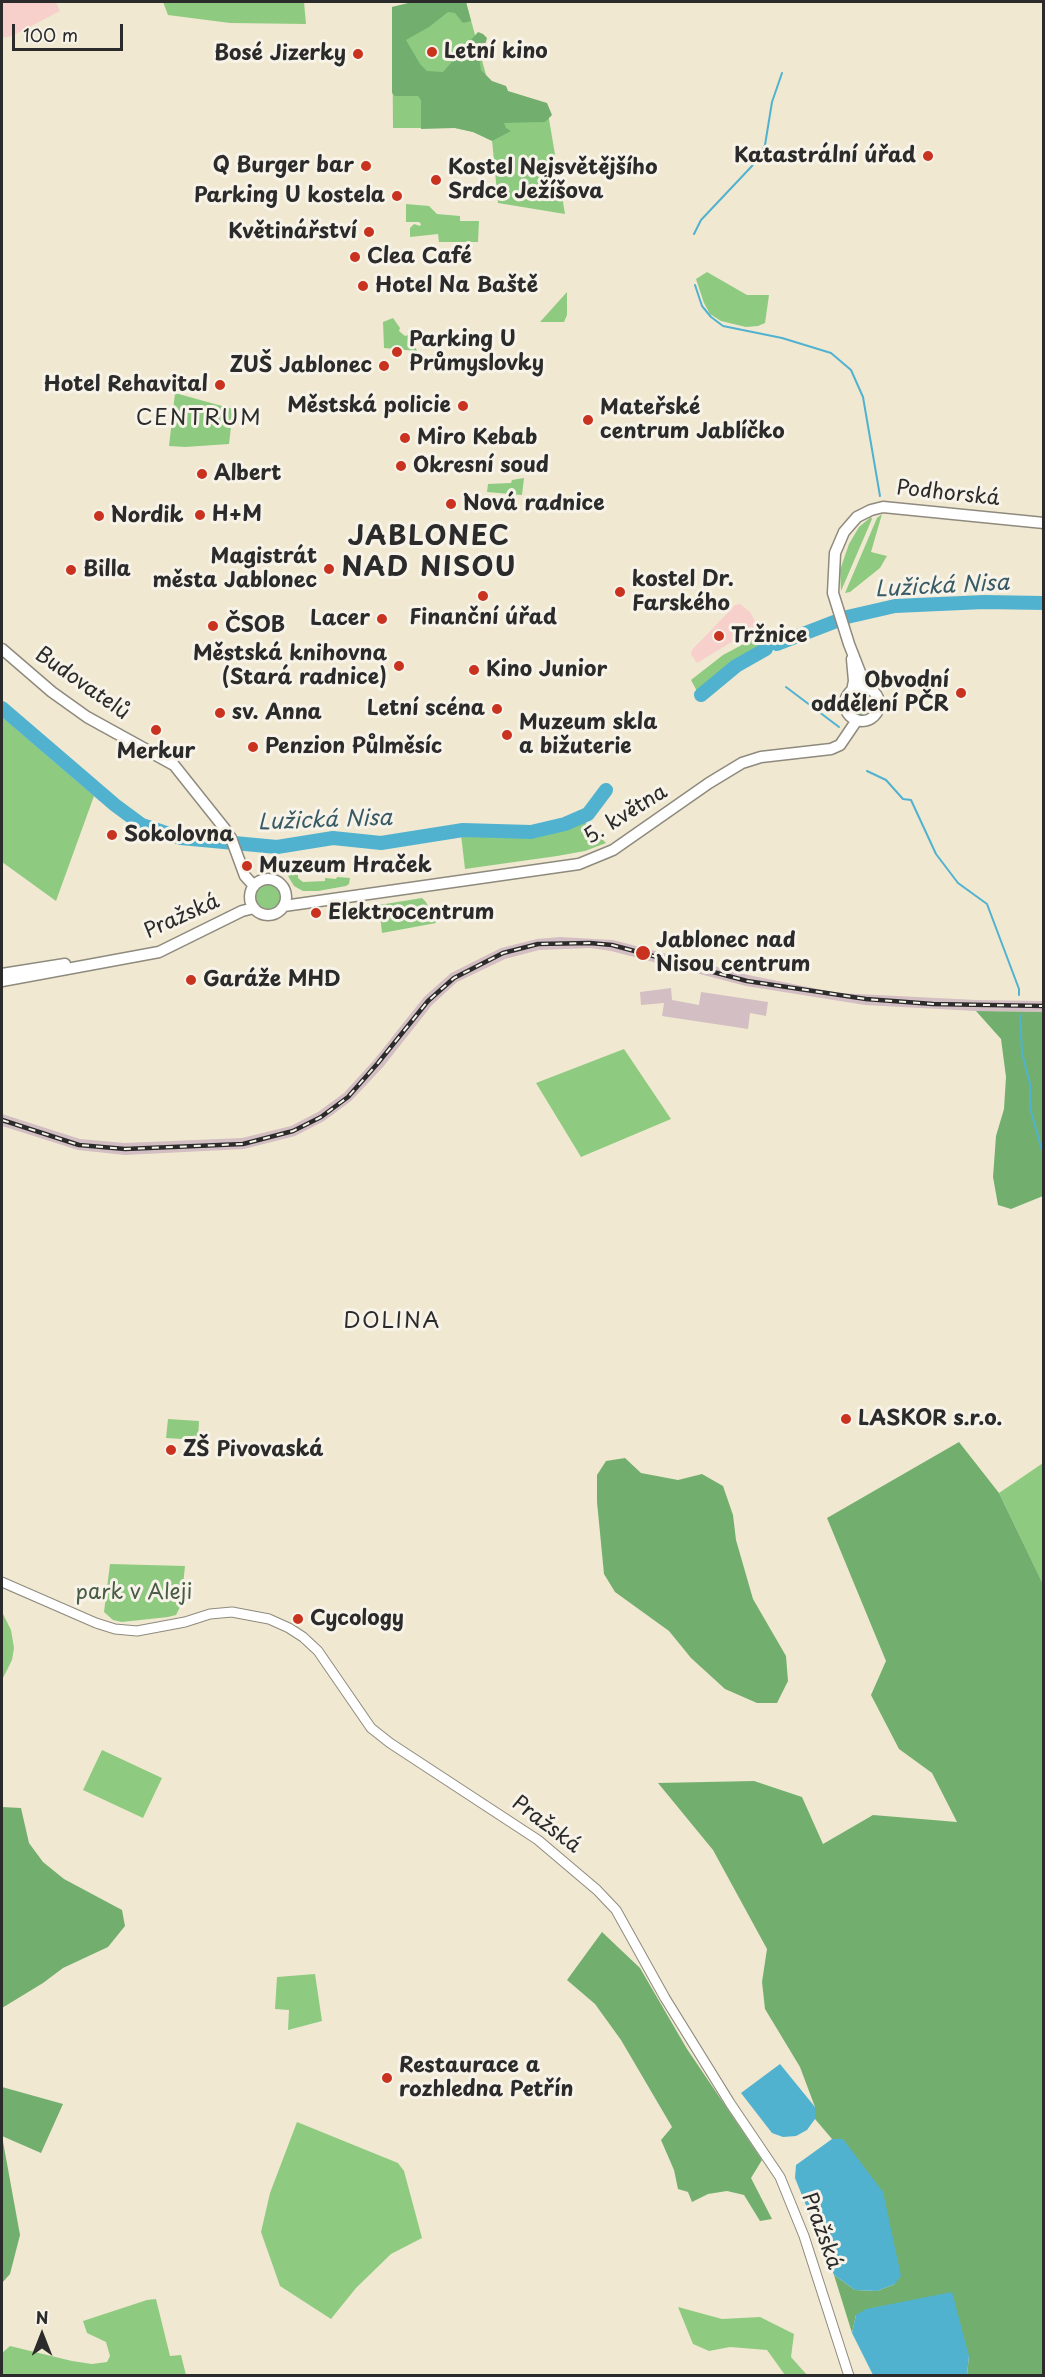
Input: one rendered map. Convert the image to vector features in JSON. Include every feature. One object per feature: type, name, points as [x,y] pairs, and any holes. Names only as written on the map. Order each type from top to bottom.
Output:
[{"type":"main road","name":"Podhorská","points":[[849,644],[837,610],[832,583],[835,553],[844,532],[857,517],[883,507],[1044,523]]},
{"type":"main road","points":[[849,644],[865,685],[869,689],[878,701],[877,712],[869,720],[855,719],[848,713],[845,706],[847,697],[852,691],[860,688],[869,689]]},
{"type":"main road","points":[[849,644],[854,674],[852,691]]},
{"type":"main road","name":"Budovatelů","points":[[2,650],[52,692],[87,717],[174,765],[231,837],[253,882]]},
{"type":"main road","name":"5. května","points":[[285,900],[309,903],[579,864],[613,850],[709,783],[742,763],[777,754],[831,749],[840,745],[850,732],[855,719]]},
{"type":"main road","points":[[267,879],[276,882],[283,887],[285,900],[278,912],[268,915],[253,905],[251,892],[253,882],[267,879]]},
{"type":"main road","name":"Pražská","points":[[3,976],[133,958],[159,952],[253,905]]},
{"type":"main road","name":"Pražská","points":[[2,1582],[115,1629],[137,1631],[184,1622],[210,1614],[232,1612],[259,1616],[290,1628],[318,1651],[371,1728],[390,1743],[538,1840],[597,1890],[616,1910],[665,1998],[780,2177],[804,2236],[849,2376]]},
{"type":"shaded area","points":[[2,2],[56,2],[60,11],[12,36],[2,38]]},
{"type":"shaded area","points":[[740,604],[750,612],[758,626],[697,663],[691,654],[692,650],[735,605]]},
{"type":"shaded area","points":[[560,937],[613,940],[748,975],[838,993],[1043,1001],[1043,1012],[865,1005],[746,986],[611,951],[590,948],[539,950],[505,959],[457,982],[432,1005],[383,1067],[351,1101],[324,1121],[295,1136],[244,1149],[125,1155],[78,1150],[2,1126],[2,1114],[80,1139],[125,1143],[242,1138],[291,1126],[318,1112],[344,1093],[374,1060],[424,997],[451,973],[501,948],[537,939]]},
{"type":"shaded area","points":[[671,988],[672,1000],[699,1005],[701,992],[768,1002],[766,1016],[750,1013],[748,1029],[662,1016],[664,1003],[641,1005],[640,992]]},
{"type":"green space","points":[[163,2],[304,2],[306,24],[230,23],[168,15]]},
{"type":"green space","points":[[413,2],[466,2],[491,93],[547,107],[565,214],[498,203],[492,140],[455,128],[393,128],[392,7]]},
{"type":"green space","points":[[413,2],[466,2],[471,21],[463,23],[455,13],[448,12],[429,27],[406,40],[420,64],[427,71],[443,72],[478,32],[487,38],[480,63],[481,70],[492,81],[506,86],[508,91],[547,103],[552,115],[545,122],[504,123],[511,131],[492,141],[473,132],[455,128],[421,129],[421,100],[418,96],[395,96],[392,93],[392,7]]},
{"type":"green space","points":[[406,204],[429,206],[437,214],[460,216],[460,221],[479,221],[478,242],[439,242],[438,234],[410,237],[410,228],[414,224],[420,226],[421,224],[406,222]]},
{"type":"green space","points":[[707,272],[747,295],[769,295],[765,323],[746,327],[721,321],[710,314],[696,279]]},
{"type":"green space","points":[[567,292],[567,315],[564,322],[540,322]]},
{"type":"green space","points":[[393,318],[400,328],[399,331],[412,339],[417,351],[384,348],[383,322]]},
{"type":"green space","points":[[175,393],[233,409],[229,444],[169,446]]},
{"type":"green space","points":[[524,478],[522,495],[487,492],[488,484],[511,483],[512,480]]},
{"type":"green space","points":[[882,514],[871,552],[887,556],[880,568],[850,592],[845,593],[877,518]]},
{"type":"green space","points":[[871,517],[841,591],[840,570],[849,544],[859,527]]},
{"type":"green space","points":[[761,637],[767,646],[737,663],[699,695],[691,680],[723,655]]},
{"type":"green space","points":[[862,692],[867,693],[873,699],[873,709],[867,715],[862,716],[857,715],[851,709],[850,704],[851,699],[857,693]]},
{"type":"green space","points":[[2,717],[94,796],[56,901],[2,862]]},
{"type":"green space","points":[[584,821],[606,843],[585,851],[465,869],[461,835],[528,838]]},
{"type":"green space","points":[[298,872],[298,878],[303,882],[325,881],[325,878],[336,879],[337,877],[350,878],[349,884],[318,891],[303,891],[294,886],[288,876]]},
{"type":"green space","points":[[268,885],[277,888],[280,897],[277,906],[268,909],[259,906],[256,897],[259,888]]},
{"type":"green space","points":[[422,898],[436,923],[382,933],[379,905]]},
{"type":"green space","points":[[976,1011],[1043,1012],[1043,1196],[1011,1209],[998,1205],[993,1177],[996,1136],[1004,1109],[1006,1077],[1001,1039]]},
{"type":"green space","points":[[624,1049],[671,1119],[581,1157],[536,1083]]},
{"type":"green space","points":[[168,1419],[199,1421],[198,1440],[166,1438]]},
{"type":"green space","points":[[959,1442],[999,1493],[1043,1584],[1043,2375],[967,2375],[969,2356],[856,2315],[852,2333],[834,2275],[855,2290],[877,2291],[895,2284],[843,2139],[832,2139],[815,2119],[815,2107],[800,2067],[765,2009],[762,1982],[767,1949],[713,1850],[658,1783],[754,1781],[802,1797],[823,1844],[873,1815],[957,1822],[932,1773],[899,1749],[871,1695],[886,1661],[827,1518]]},
{"type":"green space","points":[[625,1458],[641,1473],[678,1480],[702,1474],[723,1486],[733,1515],[736,1540],[753,1599],[786,1656],[788,1681],[777,1703],[757,1703],[725,1689],[691,1658],[669,1631],[615,1592],[604,1574],[597,1502],[597,1475],[606,1461]]},
{"type":"green space","points":[[1043,1463],[1043,1584],[999,1493]]},
{"type":"green space","name":"park v Aleji","points":[[110,1564],[185,1566],[181,1605],[176,1615],[122,1622],[113,1620],[104,1612]]},
{"type":"green space","points":[[2,1612],[11,1630],[14,1648],[12,1660],[2,1680]]},
{"type":"green space","points":[[102,1750],[162,1778],[143,1818],[83,1790]]},
{"type":"green space","points":[[2,1807],[21,1808],[29,1843],[43,1862],[64,1879],[122,1910],[125,1926],[108,1947],[63,1968],[2,2008]]},
{"type":"green space","points":[[602,1932],[640,1968],[687,2049],[762,2160],[751,2178],[772,2219],[760,2221],[744,2195],[727,2191],[708,2194],[692,2202],[688,2192],[678,2189],[674,2170],[661,2140],[672,2127],[621,2040],[595,2004],[567,1980]]},
{"type":"green space","points":[[315,1974],[322,2021],[288,2030],[289,2010],[275,2009],[277,1977]]},
{"type":"green space","points":[[2,2087],[63,2104],[41,2153],[2,2136]]},
{"type":"green space","points":[[297,2122],[398,2163],[404,2171],[422,2238],[391,2254],[356,2288],[331,2319],[280,2286],[261,2232],[270,2193]]},
{"type":"green space","points":[[2,2136],[20,2235],[10,2274],[2,2283]]},
{"type":"green space","points":[[156,2299],[170,2356],[181,2355],[186,2375],[2,2375],[2,2353],[10,2346],[72,2361],[92,2364],[107,2362],[110,2356],[106,2342],[87,2333],[83,2321]]},
{"type":"green space","points":[[678,2307],[722,2319],[760,2317],[794,2334],[791,2357],[807,2375],[785,2375],[767,2350],[730,2347],[709,2351],[693,2344]]},
{"type":"water","points":[[780,2064],[815,2107],[815,2119],[807,2130],[796,2136],[783,2137],[772,2133],[741,2093]]},
{"type":"water","points":[[832,2139],[843,2139],[883,2192],[901,2276],[895,2284],[877,2291],[855,2290],[834,2275],[795,2178],[796,2165]]},
{"type":"water","points":[[952,2292],[969,2356],[967,2375],[873,2375],[852,2333],[856,2315],[866,2309]]},
{"type":"waterway","points":[[694,234],[701,220],[752,166],[765,145],[772,102],[782,73]]},
{"type":"waterway","points":[[695,285],[702,306],[723,326],[782,338],[831,353],[851,370],[863,397],[880,496]]},
{"type":"waterway","name":"Lužická Nisa","points":[[777,644],[847,617],[895,606],[984,602],[1044,603]]},
{"type":"waterway","name":"Lužická Nisa","points":[[701,695],[736,666],[766,649]]},
{"type":"waterway","points":[[786,687],[839,727]]},
{"type":"waterway","name":"Lužická Nisa","points":[[2,708],[115,805],[142,825],[181,838],[277,847],[333,838],[381,843],[463,830],[531,832],[565,824],[588,814],[606,790]]},
{"type":"waterway","points":[[867,771],[886,780],[903,799],[911,800],[936,854],[958,883],[987,904],[1019,989],[1019,995]]},
{"type":"waterway","points":[[1020,1015],[1022,1053],[1030,1084],[1030,1108],[1044,1158]]},
{"type":"railway","points":[[2,1120],[79,1145],[125,1149],[243,1144],[293,1131],[321,1117],[348,1097],[428,1001],[454,978],[503,953],[538,944],[612,945],[747,981],[866,999],[933,1004],[1044,1006]]},
{"type":"place","name":"Letní kino","points":[[432,52]]},
{"type":"place","name":"Bosé Jizerky","points":[[358,54]]},
{"type":"place","name":"Katastrální úřad","points":[[928,156]]},
{"type":"place","name":"Q Burger bar","points":[[366,166]]},
{"type":"place","name":"Kostel Nejsvětějšího Srdce Ježíšova","points":[[436,180]]},
{"type":"place","name":"Parking U kostela","points":[[397,196]]},
{"type":"place","name":"Květinářství","points":[[369,232]]},
{"type":"place","name":"Clea Café","points":[[355,257]]},
{"type":"place","name":"Hotel Na Baště","points":[[363,286]]},
{"type":"place","name":"Parking U Průmyslovky","points":[[397,352]]},
{"type":"place","name":"ZUŠ Jablonec","points":[[384,366]]},
{"type":"place","name":"Hotel Rehavital","points":[[220,385]]},
{"type":"place","name":"Městská policie","points":[[463,406]]},
{"type":"place","name":"Mateřské centrum Jablíčko","points":[[588,420]]},
{"type":"place","name":"Miro Kebab","points":[[405,438]]},
{"type":"place","name":"Okresní soud","points":[[401,466]]},
{"type":"place","name":"Albert","points":[[202,474]]},
{"type":"place","name":"Nová radnice","points":[[451,504]]},
{"type":"place","name":"H+M","points":[[200,515]]},
{"type":"place","name":"Nordik","points":[[99,516]]},
{"type":"place","name":"Magistrát města Jablonec","points":[[329,569]]},
{"type":"place","name":"Billa","points":[[71,570]]},
{"type":"place","name":"kostel Dr. Farského","points":[[620,592]]},
{"type":"place","name":"Finanční úřad","points":[[483,596]]},
{"type":"place","name":"Lacer","points":[[382,619]]},
{"type":"place","name":"ČSOB","points":[[213,626]]},
{"type":"place","name":"Tržnice","points":[[719,636]]},
{"type":"place","name":"Městská knihovna (Stará radnice)","points":[[399,666]]},
{"type":"place","name":"Kino Junior","points":[[474,670]]},
{"type":"place","name":"Obvodní oddělení PČR","points":[[961,693]]},
{"type":"place","name":"Letní scéna","points":[[497,709]]},
{"type":"place","name":"sv. Anna","points":[[220,713]]},
{"type":"place","name":"Merkur","points":[[156,730]]},
{"type":"place","name":"Muzeum skla a bižuterie","points":[[507,735]]},
{"type":"place","name":"Penzion Půlměsíc","points":[[253,747]]},
{"type":"place","name":"Sokolovna","points":[[112,835]]},
{"type":"place","name":"Muzeum Hraček","points":[[247,866]]},
{"type":"place","name":"Elektrocentrum","points":[[316,913]]},
{"type":"place","name":"Jablonec nad Nisou centrum","points":[[643,953]]},
{"type":"place","name":"Garáže MHD","points":[[191,980]]},
{"type":"place","name":"LASKOR s.r.o.","points":[[846,1419]]},
{"type":"place","name":"ZŠ Pivovaská","points":[[171,1450]]},
{"type":"place","name":"Cycology","points":[[298,1619]]},
{"type":"place","name":"Restaurace a rozhledna Petřín","points":[[387,2078]]},
{"type":"district","name":"CENTRUM","points":[[199,419]]},
{"type":"district","name":"JABLONEC NAD NISOU","points":[[429,554]]},
{"type":"district","name":"DOLINA","points":[[392,1322]]}]
